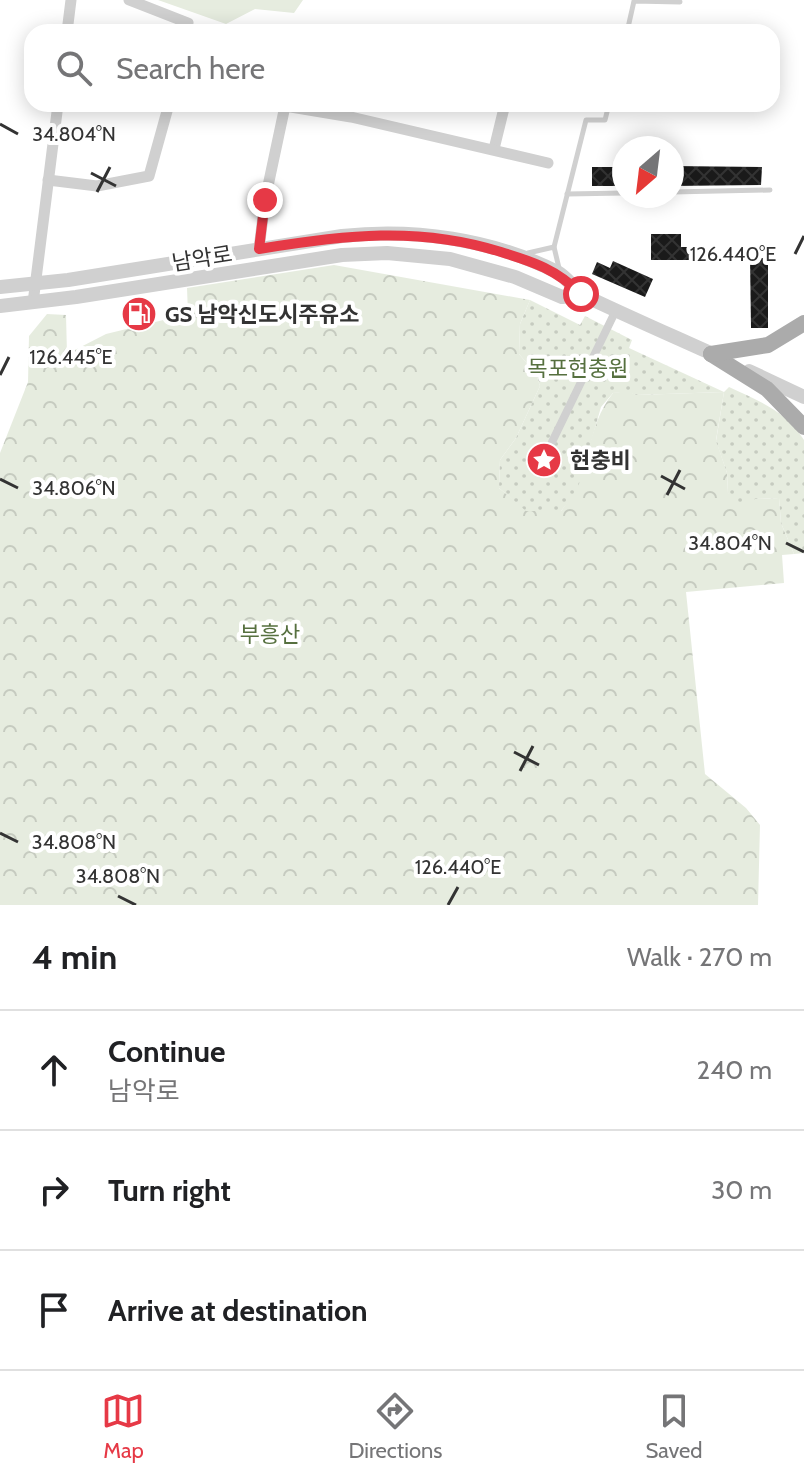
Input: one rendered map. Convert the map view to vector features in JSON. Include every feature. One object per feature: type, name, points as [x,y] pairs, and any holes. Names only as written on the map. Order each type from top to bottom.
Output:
[{"type":"main road","points":[[711,354],[768,345],[804,323]]},
{"type":"main road","points":[[711,354],[767,389],[804,427]]},
{"type":"street","points":[[68,24],[71,0]]},
{"type":"street","points":[[129,0],[188,24]]},
{"type":"street","points":[[33,303],[57,112]]},
{"type":"street","points":[[48,180],[97,186],[149,176],[167,112]]},
{"type":"street","points":[[259,249],[265,200],[284,112]]},
{"type":"street","points":[[321,112],[548,163]]},
{"type":"street","points":[[351,117],[352,112]]},
{"type":"street","points":[[494,149],[503,112]]},
{"type":"street","name":"남악로","points":[[0,287],[385,233],[442,237],[505,253],[560,273],[581,294],[804,397]]},
{"type":"street","name":"남악로","points":[[0,306],[309,259],[387,253],[450,259],[515,277],[562,297],[581,294]]},
{"type":"street","points":[[552,442],[616,309]]},
{"type":"lane","points":[[629,24],[634,1],[680,2]]},
{"type":"lane","points":[[560,273],[554,247],[586,120],[605,120],[607,112]]},
{"type":"lane","points":[[684,192],[770,190]]},
{"type":"lane","points":[[567,194],[612,193]]},
{"type":"lane","points":[[505,253],[538,253],[554,247]]},
{"type":"green space","points":[[158,0],[303,0],[294,13],[255,9],[226,24]]},
{"type":"green space","name":"부흥산","points":[[334,265],[530,300],[520,324],[519,354],[536,374],[540,386],[516,438],[500,460],[499,488],[526,510],[561,511],[578,481],[597,421],[613,393],[724,392],[716,440],[727,473],[728,493],[755,499],[779,498],[781,523],[794,554],[782,555],[784,583],[686,592],[705,774],[746,808],[760,825],[758,905],[0,905],[0,453],[28,382],[29,336],[47,314],[66,315],[67,354],[106,334],[188,314],[187,288]]},
{"type":"green space","name":"목포현충원","points":[[530,300],[580,325],[585,316],[632,340],[629,348],[724,392],[613,393],[601,407],[577,491],[561,511],[526,511],[499,488],[500,460],[516,438],[540,386],[536,374],[519,354],[520,324]]},
{"type":"green space","points":[[729,387],[771,408],[789,421],[804,440],[804,553],[794,554],[781,523],[779,498],[755,499],[743,507],[728,493],[727,473],[716,441],[724,392]]},
{"type":"building","points":[[684,166],[762,167],[761,185],[684,186]]},
{"type":"building","points":[[592,167],[612,167],[612,186],[592,186]]},
{"type":"building","points":[[651,234],[681,234],[681,247],[693,247],[693,260],[651,260]]},
{"type":"building","points":[[750,258],[768,258],[768,328],[751,328]]},
{"type":"building","points":[[613,261],[653,279],[645,297],[592,274],[597,262],[610,268]]},
{"type":"place","name":"GS 남악신도시주유소","points":[[139,314]]},
{"type":"place","name":"현충비","points":[[544,460]]},
{"type":"route","points":[[265,200],[259,249],[362,234],[442,237],[517,256],[560,273],[581,294]]}]
